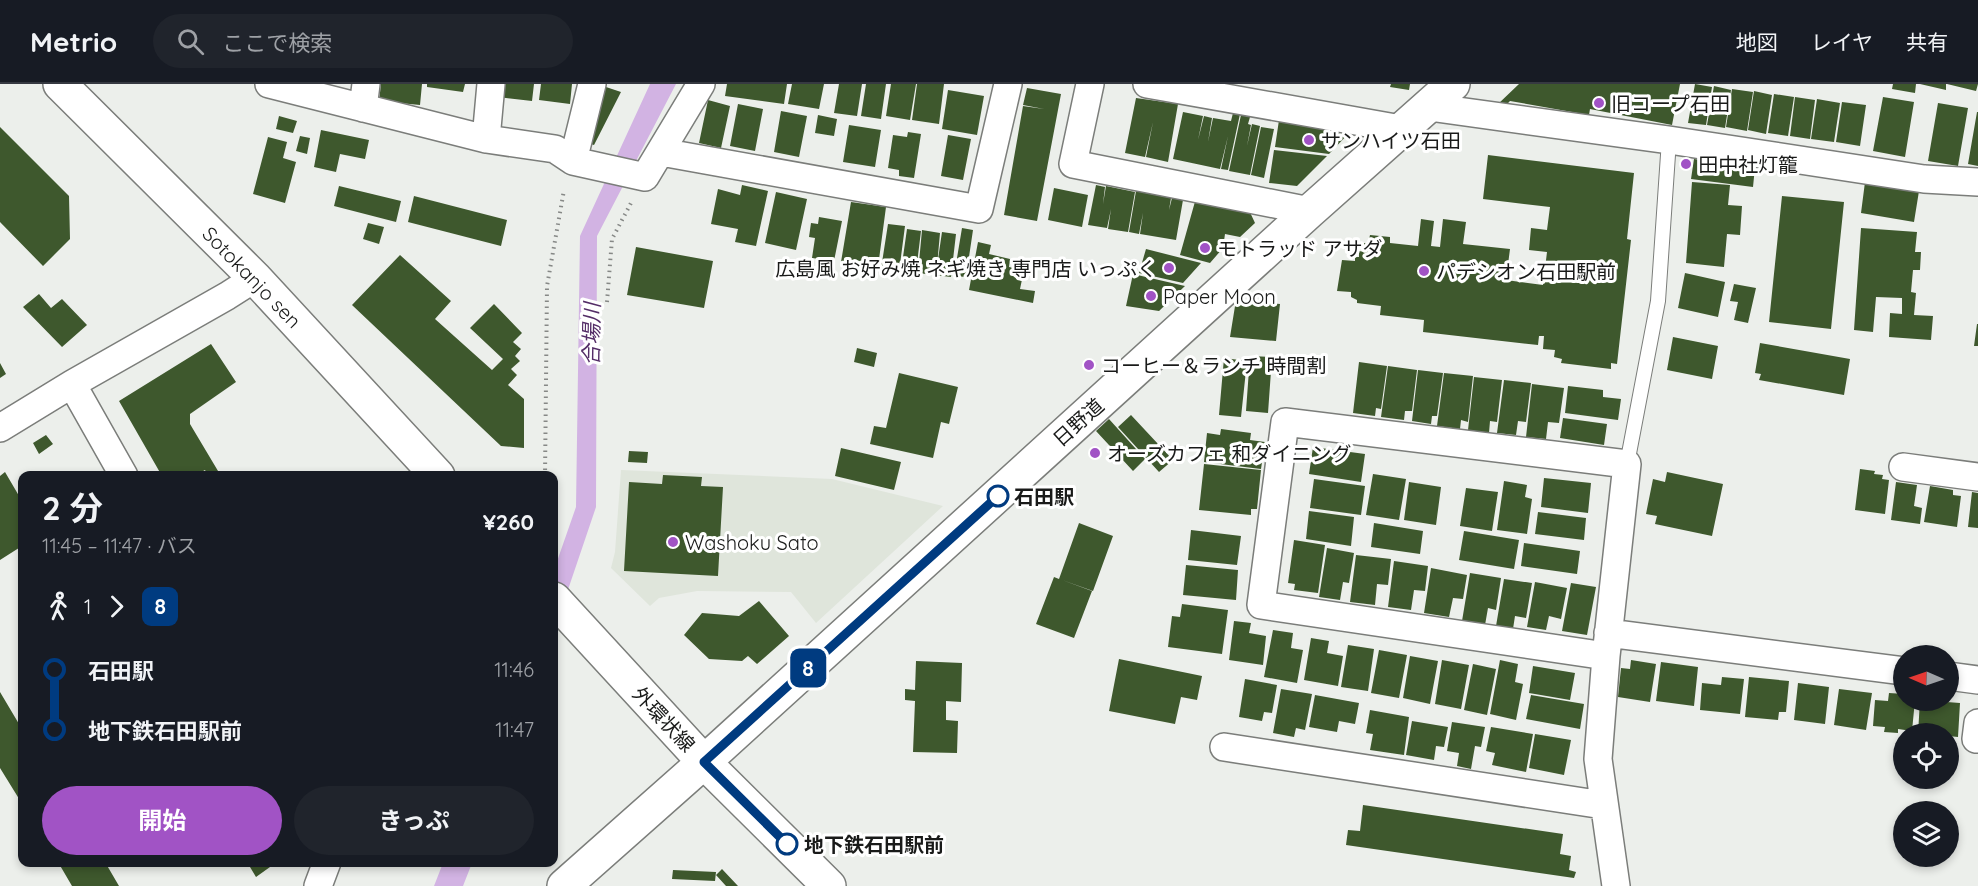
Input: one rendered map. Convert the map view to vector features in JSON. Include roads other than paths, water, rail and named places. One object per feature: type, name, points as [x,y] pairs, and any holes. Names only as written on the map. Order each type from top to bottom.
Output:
[{"type":"street","name":"Sotokanjo sen","points":[[60,84],[255,278],[433,471]]},
{"type":"street","points":[[269,84],[365,96],[486,139],[555,149],[579,163],[639,175],[661,153],[701,84]]},
{"type":"street","points":[[486,139],[491,84]]},
{"type":"street","points":[[579,163],[592,84]]},
{"type":"street","points":[[661,153],[979,209],[1008,84]]},
{"type":"street","points":[[1090,84],[1073,164],[1310,211]]},
{"type":"street","points":[[1147,84],[1401,129]]},
{"type":"street","name":"日野道","points":[[564,886],[1453,84]]},
{"type":"street","points":[[1429,107],[1669,140],[1924,179],[1978,182]]},
{"type":"street","points":[[0,428],[72,384],[228,296],[255,278]]},
{"type":"street","points":[[72,384],[121,471]]},
{"type":"street","points":[[1616,886],[1598,759],[1607,645],[1627,464],[1285,422],[1260,604],[1607,645],[1893,670]]},
{"type":"street","points":[[1903,467],[1978,477]]},
{"type":"street","name":"外環状線","points":[[558,604],[704,762],[829,886]]},
{"type":"street","points":[[1959,677],[1978,680]]},
{"type":"street","points":[[1224,747],[1603,805]]},
{"type":"street","points":[[318,886],[325,867]]},
{"type":"lane","points":[[1627,464],[1658,302],[1669,140]]},
{"type":"water","name":"合場川","points":[[650,84],[676,84],[597,236],[596,507],[558,619],[558,559],[576,507],[580,236]]},
{"type":"water","points":[[441,867],[470,867],[463,886],[434,886]]},
{"type":"place","name":"旧コープ石田","points":[[1599,103]]},
{"type":"place","name":"サンハイツ石田","points":[[1309,140]]},
{"type":"place","name":"田中社灯籠","points":[[1686,164]]},
{"type":"place","name":"モトラッド アサダ","points":[[1205,248]]},
{"type":"place","name":"広島風 お好み焼 ネギ焼き 専門店 いっぷく","points":[[1169,268]]},
{"type":"place","name":"パデシオン石田駅前","points":[[1424,271]]},
{"type":"place","name":"Paper Moon","points":[[1151,296]]},
{"type":"place","name":"コーヒー＆ランチ 時間割","points":[[1089,365]]},
{"type":"place","name":"オーズカフェ 和ダイニング","points":[[1095,453]]},
{"type":"place","name":"石田駅","points":[[998,496]]},
{"type":"place","name":"Washoku Sato","points":[[673,542]]},
{"type":"place","name":"地下鉄石田駅前","points":[[787,844]]}]
